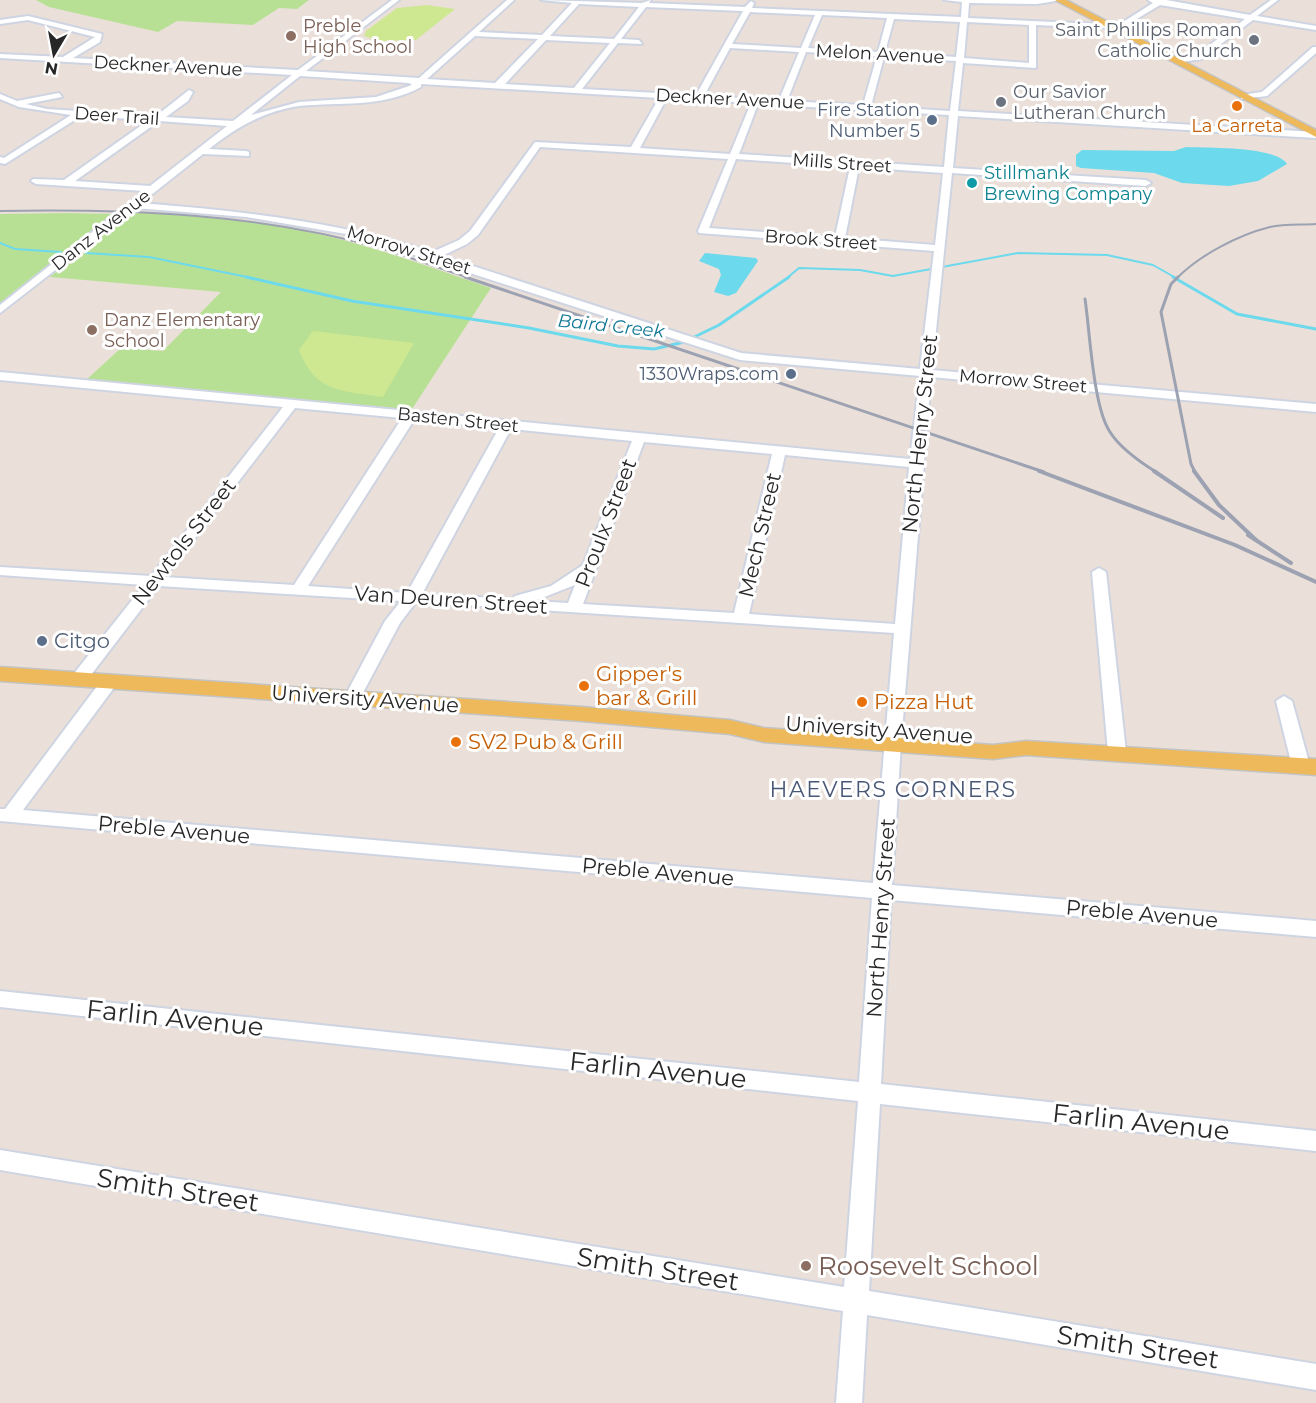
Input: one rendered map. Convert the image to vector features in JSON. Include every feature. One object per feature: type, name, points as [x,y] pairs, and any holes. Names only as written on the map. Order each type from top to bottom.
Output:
[{"type":"main road","points":[[1059,0],[1315,133]]},
{"type":"main road","name":"University Avenue","points":[[0,674],[730,727],[764,735],[893,738],[993,752],[1026,748],[1117,752],[1308,766]]},
{"type":"street","points":[[239,121],[396,0]]},
{"type":"street","points":[[239,121],[287,106],[375,98],[418,83],[511,0]]},
{"type":"street","points":[[544,0],[646,2],[747,10],[1109,26],[1125,24],[1161,1]]},
{"type":"street","points":[[699,97],[752,0]]},
{"type":"street","points":[[947,0],[1059,0]]},
{"type":"street","points":[[1145,0],[1316,28]]},
{"type":"street","points":[[1176,61],[1195,58],[1275,0]]},
{"type":"street","points":[[496,86],[502,83],[578,1]]},
{"type":"street","name":"North Henry Street","points":[[849,1403],[902,629],[916,464],[966,1]]},
{"type":"street","points":[[577,90],[646,2]]},
{"type":"street","points":[[782,102],[819,13]]},
{"type":"street","points":[[0,22],[15,15],[99,36],[97,40],[64,60]]},
{"type":"street","points":[[867,107],[891,16]]},
{"type":"street","name":"Melon Avenue","points":[[727,46],[881,54],[1033,66],[1032,23]]},
{"type":"street","points":[[473,33],[639,42]]},
{"type":"street","points":[[1244,97],[1264,94],[1316,49]]},
{"type":"street","name":"Deckner Avenue","points":[[0,56],[496,86]]},
{"type":"street","points":[[0,65],[15,57]]},
{"type":"street","points":[[399,78],[432,71]]},
{"type":"street","name":"Deckner Avenue","points":[[301,74],[399,78],[418,83],[577,90],[1315,133]]},
{"type":"street","points":[[66,183],[187,98],[189,92]]},
{"type":"street","points":[[15,104],[59,95]]},
{"type":"street","points":[[634,150],[665,95]]},
{"type":"street","name":"Deer Trail","points":[[0,96],[15,104],[37,110],[157,119],[239,121]]},
{"type":"street","points":[[734,156],[756,100]]},
{"type":"street","points":[[2,161],[78,114]]},
{"type":"street","name":"Danz Avenue","points":[[0,310],[239,121]]},
{"type":"street","name":"Mills Street","points":[[433,256],[463,242],[474,233],[538,144],[1146,183]]},
{"type":"street","points":[[202,151],[246,154]]},
{"type":"street","name":"Brook Street","points":[[734,156],[703,231],[939,248]]},
{"type":"street","points":[[839,241],[855,164]]},
{"type":"street","points":[[36,181],[153,189]]},
{"type":"street","name":"Morrow Street","points":[[133,205],[228,211],[304,222],[379,239],[696,344],[748,357],[1316,408]]},
{"type":"street","points":[[0,389],[6,377]]},
{"type":"street","name":"Basten Street","points":[[6,377],[916,464]]},
{"type":"street","name":"Newtols Street","points":[[78,680],[292,404]]},
{"type":"street","points":[[298,590],[410,416]]},
{"type":"street","points":[[352,698],[393,621],[412,598],[507,425]]},
{"type":"street","name":"Proulx Street","points":[[574,608],[639,438]]},
{"type":"street","name":"Mech Street","points":[[740,619],[779,451]]},
{"type":"street","points":[[492,603],[524,599],[557,589],[579,576],[591,562]]},
{"type":"street","name":"Van Deuren Street","points":[[0,571],[902,629]]},
{"type":"street","points":[[1100,572],[1117,752]]},
{"type":"street","points":[[5,816],[110,681]]},
{"type":"street","points":[[1284,701],[1308,766]]},
{"type":"street","name":"Preble Avenue","points":[[5,816],[1316,929]]},
{"type":"street","name":"Farlin Avenue","points":[[0,999],[1316,1141]]},
{"type":"street","name":"Smith Street","points":[[0,1160],[1316,1377]]},
{"type":"green space","points":[[36,0],[309,0],[297,9],[279,8],[253,25],[177,21],[158,32],[49,7]]},
{"type":"green space","points":[[427,5],[455,9],[416,40],[381,41],[364,36],[366,31],[397,8]]},
{"type":"green space","points":[[129,212],[238,220],[320,234],[383,252],[491,288],[410,412],[86,380],[121,348],[163,351],[221,292],[50,277]]},
{"type":"green space","points":[[0,214],[117,214],[0,305]]},
{"type":"green space","points":[[313,331],[414,343],[383,397],[343,391],[322,382],[313,375],[299,350]]},
{"type":"water","points":[[1186,147],[1256,151],[1280,158],[1287,164],[1258,181],[1229,186],[1182,183],[1154,173],[1076,166],[1076,155],[1082,150],[1174,151]]},
{"type":"water","points":[[705,253],[756,258],[758,261],[736,293],[728,296],[714,292],[721,275],[719,269],[699,261]]},
{"type":"waterway","name":"Baird Creek","points":[[0,243],[15,249],[61,252]]},
{"type":"waterway","name":"Baird Creek","points":[[86,253],[149,257],[252,278]]},
{"type":"waterway","name":"Baird Creek","points":[[787,278],[799,268],[860,270],[893,276],[1018,253],[1107,255],[1153,265],[1176,278]]},
{"type":"waterway","name":"Baird Creek","points":[[246,277],[352,301],[529,328],[618,346],[654,349],[684,342],[719,325],[789,277]]},
{"type":"waterway","name":"Baird Creek","points":[[1173,277],[1237,314],[1316,329]]},
{"type":"railway","points":[[0,211],[97,211],[242,221],[336,237],[383,249],[470,278]]},
{"type":"railway","points":[[1177,278],[1208,254],[1245,235],[1275,226],[1316,224]]},
{"type":"railway","points":[[465,277],[1044,472]]},
{"type":"railway","points":[[1177,278],[1171,284],[1161,312],[1191,464],[1195,472]]},
{"type":"railway","points":[[1085,299],[1096,388],[1104,420],[1119,444],[1156,472]]},
{"type":"railway","points":[[1039,471],[1235,545],[1316,582]]},
{"type":"railway","points":[[1154,471],[1223,518]]},
{"type":"railway","points":[[1194,471],[1219,505],[1256,540]]},
{"type":"railway","points":[[1248,535],[1291,563]]},
{"type":"place","name":"Preble High School","points":[[291,36]]},
{"type":"place","name":"Saint Phillips Roman Catholic Church","points":[[1254,40]]},
{"type":"place","name":"Our Savior Lutheran Church","points":[[1001,102]]},
{"type":"place","name":"La Carreta","points":[[1237,106]]},
{"type":"place","name":"Fire Station Number 5","points":[[932,120]]},
{"type":"place","name":"Stillmank Brewing Company","points":[[972,183]]},
{"type":"place","name":"Danz Elementary School","points":[[92,330]]},
{"type":"place","name":"1330Wraps.com","points":[[791,374]]},
{"type":"place","name":"Citgo","points":[[42,641]]},
{"type":"place","name":"Gipper's bar & Grill","points":[[584,686]]},
{"type":"place","name":"Pizza Hut","points":[[862,702]]},
{"type":"place","name":"SV2 Pub & Grill","points":[[456,742]]},
{"type":"place","name":"Roosevelt School","points":[[806,1266]]},
{"type":"district","name":"HAEVERS CORNERS","points":[[893,789]]}]
